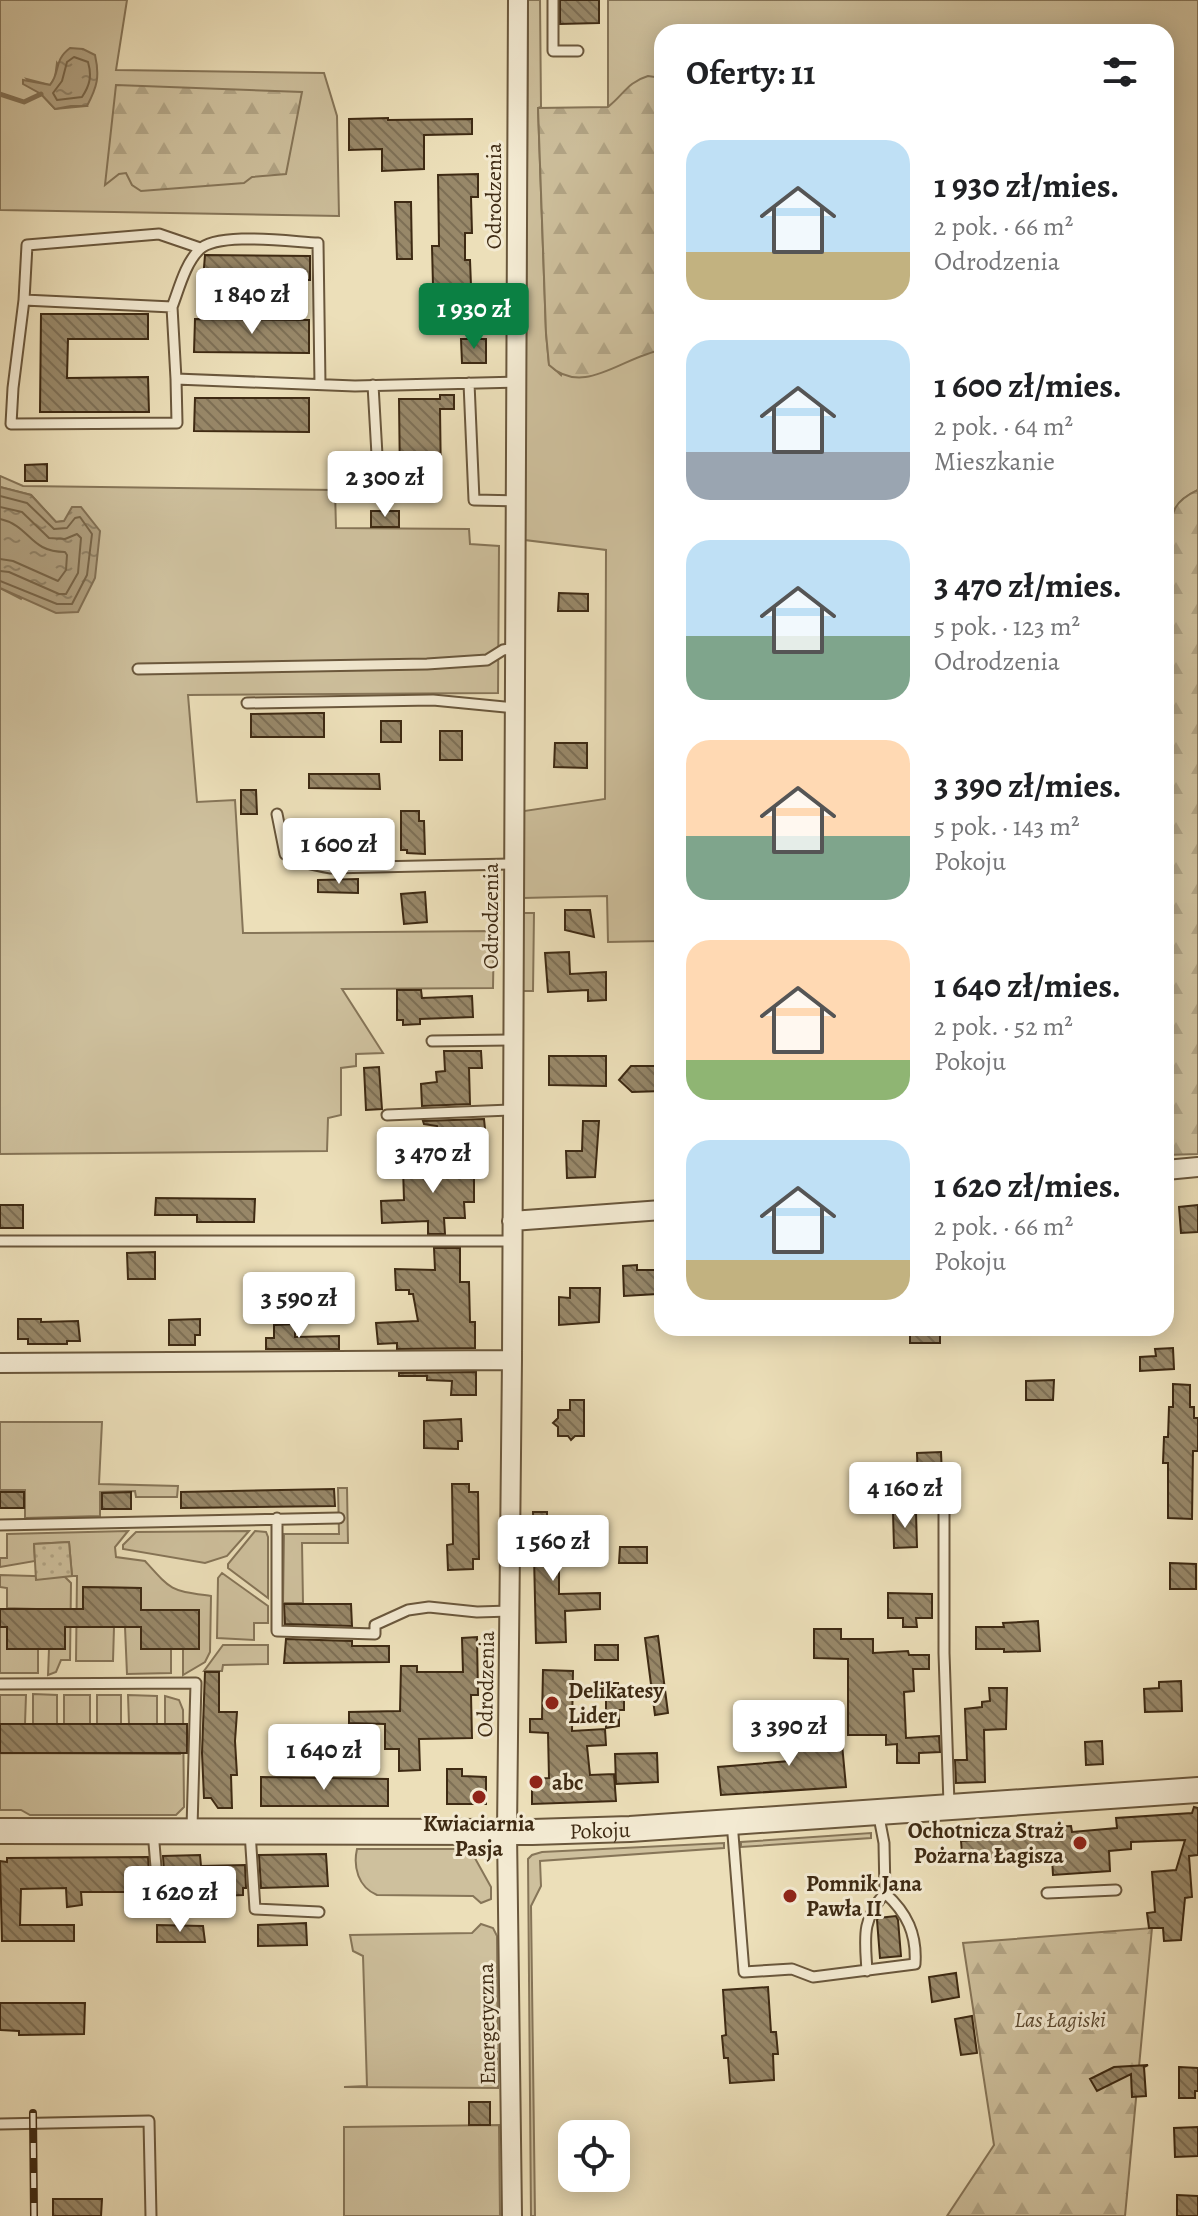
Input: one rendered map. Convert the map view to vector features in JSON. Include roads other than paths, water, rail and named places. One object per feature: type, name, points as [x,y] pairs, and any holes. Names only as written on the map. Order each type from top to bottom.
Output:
[{"type":"street","name":"Odrodzenia","points":[[507,1832],[518,0]]},
{"type":"street","points":[[1174,1169],[1198,1167]]},
{"type":"street","points":[[512,1221],[654,1211]]},
{"type":"street","points":[[0,1363],[512,1360]]},
{"type":"street","name":"Pokoju","points":[[0,1831],[507,1832],[630,1829],[1198,1790]]},
{"type":"street","name":"Energetyczna","points":[[507,1832],[512,2216]]},
{"type":"lane","points":[[553,0],[553,51],[578,51]]},
{"type":"lane","points":[[200,248],[159,234],[27,245],[11,424],[177,423],[172,307],[183,276],[200,248],[224,239],[318,243],[320,384]]},
{"type":"lane","points":[[24,300],[172,307]]},
{"type":"lane","points":[[176,379],[373,385],[516,382]]},
{"type":"lane","points":[[469,383],[474,500],[516,501]]},
{"type":"lane","points":[[373,385],[377,455]]},
{"type":"lane","points":[[138,669],[442,663],[487,660],[503,650],[515,648]]},
{"type":"lane","points":[[247,703],[433,700],[515,708]]},
{"type":"lane","points":[[277,814],[285,854],[315,865],[331,868],[514,864]]},
{"type":"lane","points":[[432,1041],[513,1040]]},
{"type":"lane","points":[[387,1115],[513,1110]]},
{"type":"lane","points":[[0,1241],[512,1241]]},
{"type":"lane","points":[[944,1512],[944,1653],[950,1807]]},
{"type":"lane","points":[[277,1518],[277,1631],[375,1634],[375,1625],[408,1610],[429,1607],[477,1612],[510,1611]]},
{"type":"lane","points":[[0,1525],[339,1518]]},
{"type":"lane","points":[[0,1684],[196,1683],[192,1831]]},
{"type":"lane","points":[[867,1971],[867,1918],[885,1893],[884,1843],[878,1812]]},
{"type":"lane","points":[[732,1822],[744,1972],[792,1969],[813,1977],[915,1964],[912,1927],[899,1906],[885,1893]]},
{"type":"lane","points":[[153,1831],[159,1903],[182,1902]]},
{"type":"lane","points":[[250,1832],[255,1909],[319,1912]]},
{"type":"lane","points":[[1047,1893],[1116,1890]]},
{"type":"lane","points":[[0,2124],[149,2121],[151,2216]]},
{"type":"water","points":[[70,48],[83,49],[95,55],[95,87],[87,106],[55,109],[41,94],[23,84],[23,80],[50,85],[61,57]]},
{"type":"water","points":[[0,487],[31,495],[56,522],[64,521],[72,507],[81,507],[100,531],[95,578],[78,612],[56,613],[0,588]]},
{"type":"waterway","points":[[0,94],[24,102],[41,94]]},
{"type":"railway","points":[[33,2113],[34,2216]]},
{"type":"place","name":"Delikatesy Lider","points":[[552,1703]]},
{"type":"place","name":"abc","points":[[536,1782]]},
{"type":"place","name":"Kwiaciarnia Pasja","points":[[479,1797]]},
{"type":"place","name":"Ochotnicza Straż Pożarna Łagisza","points":[[1080,1843]]},
{"type":"place","name":"Pomnik Jana Pawła II","points":[[790,1896]]},
{"type":"park label","name":"Las Łagiski","points":[[1060,2019]]}]
